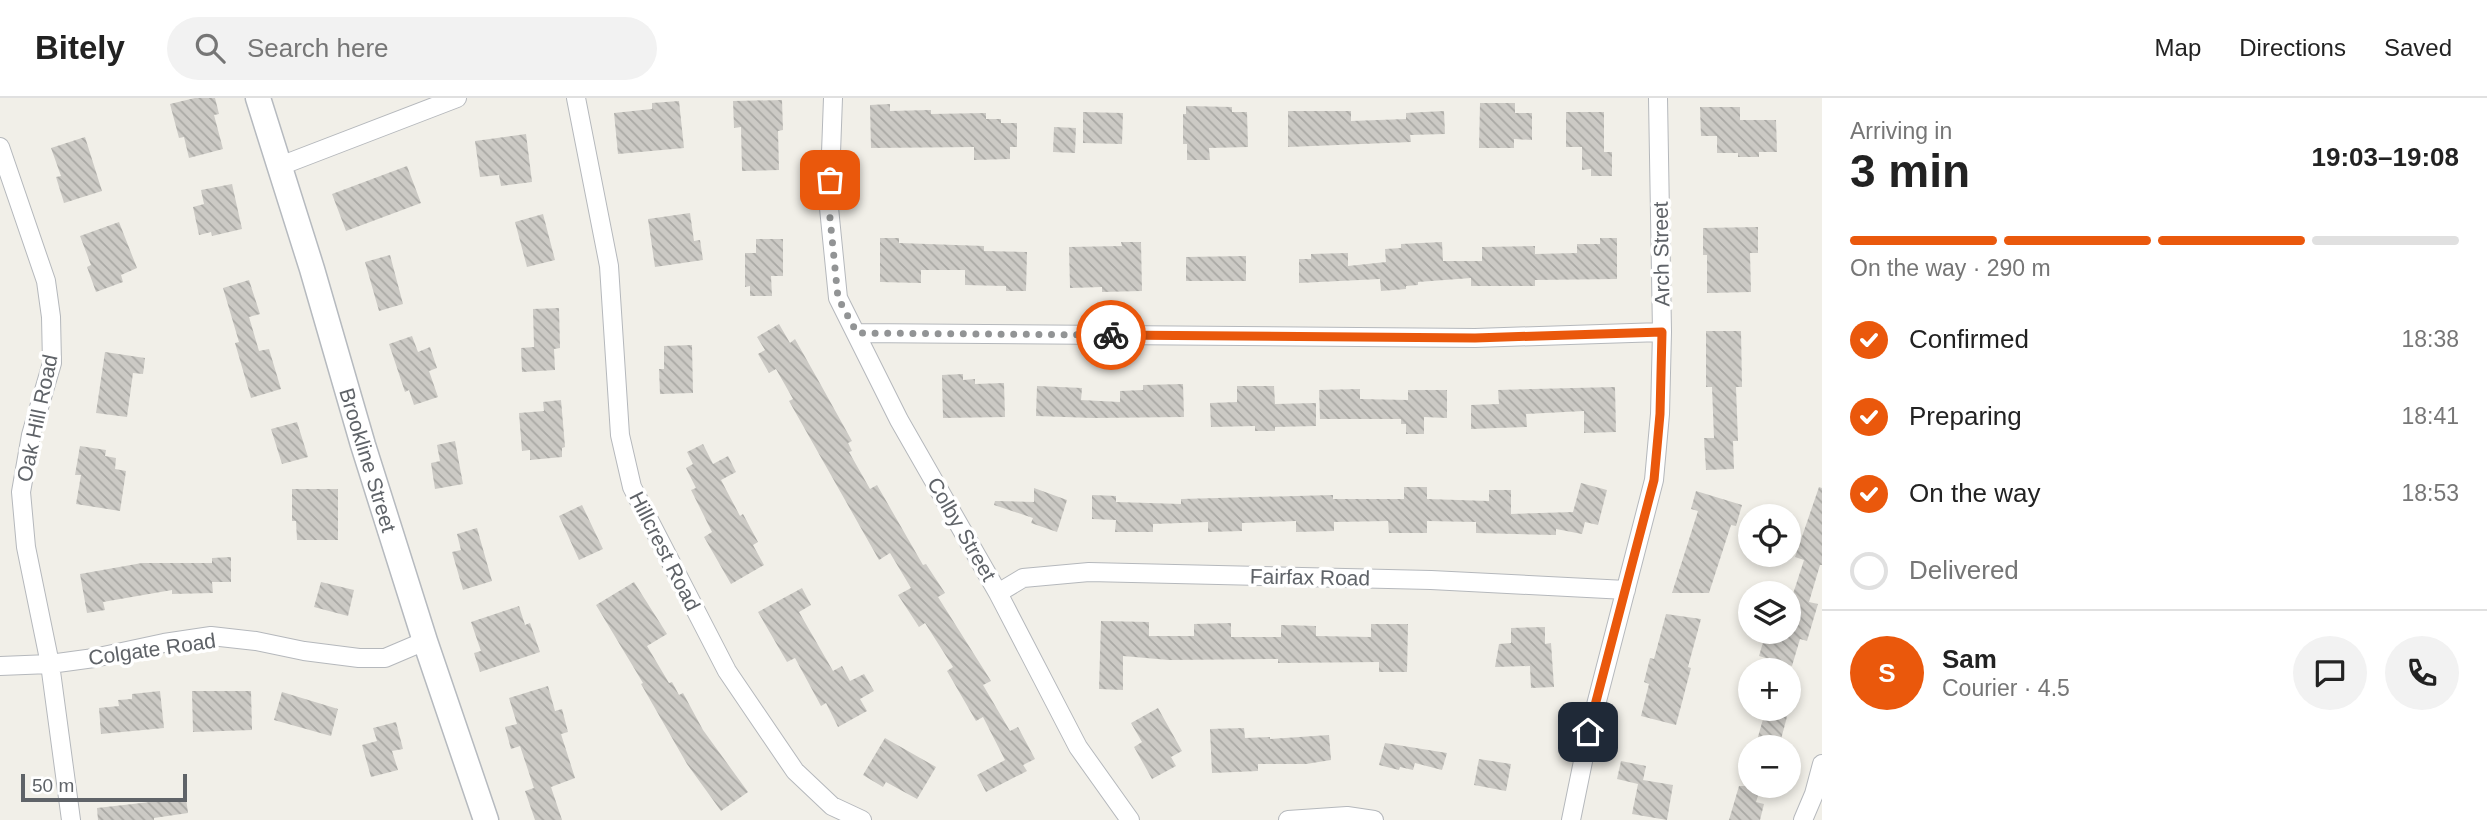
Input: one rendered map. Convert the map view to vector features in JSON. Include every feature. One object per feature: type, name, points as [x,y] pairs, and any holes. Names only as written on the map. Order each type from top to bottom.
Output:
[{"type":"street","name":"Brookline Street","points":[[258,98],[363,445],[425,641],[486,820]]},
{"type":"street","points":[[280,166],[457,98]]},
{"type":"street","name":"Hillcrest Road","points":[[576,98],[610,266],[620,435],[632,487],[727,671],[795,771],[832,806],[862,820]]},
{"type":"street","name":"Colby Street","points":[[833,98],[829,208],[838,298],[899,419],[998,593],[1078,747],[1130,820]]},
{"type":"street","name":"Arch Street","points":[[1571,820],[1588,732],[1654,480],[1660,414],[1662,332],[1658,98]]},
{"type":"street","name":"Oak Hill Road","points":[[0,147],[46,281],[51,317],[52,363],[31,435],[21,492],[26,547],[50,664],[71,820]]},
{"type":"street","points":[[857,333],[1475,338],[1662,332]]},
{"type":"street","name":"Fairfax Road","points":[[998,593],[1023,579],[1089,572],[1431,580],[1626,590]]},
{"type":"street","name":"Colgate Road","points":[[0,666],[50,664],[211,636],[359,658],[385,658],[425,641]]},
{"type":"street","points":[[1803,820],[1822,764]]},
{"type":"street","points":[[1288,820],[1374,820]]},
{"type":"building","points":[[195,98],[215,98],[219,114],[214,115],[223,149],[189,158],[184,137],[179,138],[170,104]]},
{"type":"building","points":[[782,100],[783,130],[778,131],[779,170],[742,171],[741,127],[734,128],[733,101]]},
{"type":"building","points":[[679,101],[684,148],[618,154],[614,113],[652,109],[652,103]]},
{"type":"building","points":[[1480,103],[1515,103],[1515,113],[1532,113],[1532,140],[1514,139],[1514,148],[1479,148]]},
{"type":"building","points":[[890,104],[890,111],[931,110],[931,114],[986,113],[986,119],[1017,123],[1017,147],[1010,147],[1010,159],[974,160],[974,147],[871,148],[870,105]]},
{"type":"building","points":[[1186,106],[1232,107],[1232,112],[1247,112],[1248,147],[1209,148],[1210,160],[1187,160],[1187,144],[1183,144],[1183,114],[1186,114]]},
{"type":"building","points":[[1700,107],[1740,107],[1740,120],[1776,120],[1777,152],[1759,152],[1759,157],[1717,153],[1717,136],[1701,136]]},
{"type":"building","points":[[1288,111],[1351,111],[1351,121],[1406,119],[1406,113],[1444,111],[1445,134],[1410,135],[1411,142],[1288,147]]},
{"type":"building","points":[[1083,112],[1123,113],[1122,144],[1083,143]]},
{"type":"building","points":[[1566,112],[1604,112],[1604,152],[1612,152],[1612,176],[1591,176],[1591,169],[1582,170],[1582,147],[1566,147]]},
{"type":"building","points":[[1054,127],[1076,128],[1075,153],[1053,152]]},
{"type":"building","points":[[526,134],[532,182],[501,186],[499,175],[480,177],[475,141]]},
{"type":"building","points":[[85,137],[102,191],[64,203],[56,177],[61,176],[51,148]]},
{"type":"building","points":[[407,166],[421,203],[346,231],[332,194]]},
{"type":"building","points":[[232,184],[242,229],[212,236],[211,232],[199,235],[193,207],[204,204],[201,190]]},
{"type":"building","points":[[690,213],[694,241],[700,240],[703,260],[655,267],[648,219]]},
{"type":"building","points":[[543,214],[555,260],[527,267],[515,222]]},
{"type":"building","points":[[119,222],[137,268],[121,275],[123,282],[96,292],[87,267],[91,265],[80,236]]},
{"type":"building","points":[[1758,227],[1758,253],[1750,253],[1751,292],[1707,293],[1707,255],[1703,255],[1703,228]]},
{"type":"building","points":[[880,238],[899,238],[899,243],[984,246],[984,251],[1027,252],[1026,291],[1006,291],[1006,286],[965,285],[965,270],[921,270],[921,283],[880,282]]},
{"type":"building","points":[[1600,238],[1617,238],[1617,279],[1535,280],[1535,286],[1471,286],[1471,278],[1418,282],[1418,285],[1406,286],[1406,289],[1381,291],[1380,279],[1299,283],[1299,259],[1311,259],[1311,254],[1348,253],[1348,266],[1386,262],[1385,249],[1401,248],[1401,244],[1442,242],[1443,261],[1482,261],[1482,247],[1535,246],[1535,254],[1577,253],[1577,244],[1600,244]]},
{"type":"building","points":[[756,239],[783,239],[783,276],[771,276],[772,296],[750,296],[750,286],[745,287],[745,253],[756,253]]},
{"type":"building","points":[[1121,242],[1141,242],[1142,291],[1102,292],[1102,287],[1070,288],[1069,247],[1122,246]]},
{"type":"building","points":[[390,255],[403,304],[379,311],[365,262]]},
{"type":"building","points":[[1246,256],[1246,281],[1186,281],[1186,257]]},
{"type":"building","points":[[249,280],[260,314],[249,317],[259,351],[269,349],[281,389],[251,398],[235,343],[239,342],[223,288]]},
{"type":"building","points":[[559,308],[560,348],[554,349],[555,370],[522,372],[521,348],[534,347],[533,309]]},
{"type":"building","points":[[779,324],[790,343],[795,339],[852,441],[848,443],[852,451],[849,452],[870,489],[877,485],[923,565],[926,564],[945,593],[938,597],[991,681],[983,685],[1010,731],[1018,727],[1035,759],[1023,765],[1027,771],[986,792],[977,775],[1005,760],[983,717],[976,721],[947,671],[953,667],[925,623],[919,627],[898,595],[911,588],[890,553],[879,560],[789,401],[793,399],[776,369],[769,373],[758,354],[765,350],[757,337]]},
{"type":"building","points":[[1706,331],[1741,331],[1742,387],[1736,387],[1738,441],[1733,441],[1734,469],[1706,470],[1704,438],[1714,438],[1712,387],[1706,387]]},
{"type":"building","points":[[412,336],[418,352],[430,347],[437,368],[429,371],[438,397],[414,405],[409,390],[405,392],[389,344]]},
{"type":"building","points":[[692,345],[693,393],[660,394],[659,369],[664,369],[664,346]]},
{"type":"building","points":[[105,352],[145,358],[143,374],[133,373],[127,417],[96,413]]},
{"type":"building","points":[[963,374],[963,380],[975,379],[975,384],[1004,383],[1005,417],[943,418],[942,375]]},
{"type":"building","points":[[1183,384],[1184,417],[1036,416],[1037,386],[1082,388],[1081,400],[1120,402],[1120,391],[1143,390],[1143,385]]},
{"type":"building","points":[[1237,386],[1274,386],[1275,404],[1316,403],[1316,426],[1275,427],[1275,431],[1255,431],[1255,426],[1211,427],[1210,403],[1237,402]]},
{"type":"building","points":[[1615,387],[1616,432],[1584,433],[1584,411],[1526,414],[1527,427],[1471,429],[1471,405],[1499,404],[1498,390]]},
{"type":"building","points":[[1360,389],[1360,399],[1408,400],[1408,390],[1447,390],[1447,418],[1424,417],[1424,434],[1406,434],[1406,424],[1401,424],[1401,419],[1320,419],[1319,390]]},
{"type":"building","points":[[561,400],[565,447],[562,448],[562,457],[530,460],[530,450],[522,451],[519,413],[544,411],[543,402]]},
{"type":"building","points":[[297,422],[308,457],[282,464],[271,429]]},
{"type":"building","points":[[455,441],[463,484],[435,489],[431,463],[440,461],[437,445]]},
{"type":"building","points":[[703,444],[713,464],[728,456],[736,472],[721,480],[740,516],[743,514],[758,542],[753,545],[764,565],[731,584],[704,537],[712,532],[691,490],[696,488],[686,468],[693,464],[687,452]]},
{"type":"building","points":[[80,446],[106,450],[105,456],[116,458],[115,469],[126,471],[120,511],[76,504],[81,475],[75,475]]},
{"type":"building","points":[[1581,483],[1607,490],[1598,525],[1585,522],[1582,534],[1556,529],[1556,535],[1476,533],[1476,522],[1427,521],[1427,533],[1389,533],[1388,521],[1334,522],[1334,531],[1296,532],[1296,521],[1242,523],[1242,531],[1208,532],[1208,522],[1153,524],[1153,532],[1115,532],[1116,520],[1092,519],[1092,495],[1116,496],[1116,502],[1181,504],[1181,499],[1333,495],[1333,499],[1404,499],[1404,487],[1427,487],[1427,499],[1489,501],[1489,490],[1511,490],[1511,514],[1573,512]]},
{"type":"building","points":[[1819,487],[1822,488],[1822,565],[1809,602],[1818,604],[1807,641],[1801,639],[1801,581],[1797,581],[1804,560],[1801,559],[1801,540]]},
{"type":"building","points":[[1034,488],[1067,500],[1057,532],[1031,523],[1033,518],[994,505],[995,501],[1034,502]]},
{"type":"building","points":[[292,489],[338,489],[338,540],[297,540],[296,521],[292,521]]},
{"type":"building","points":[[1696,491],[1739,504],[1738,519],[1736,526],[1731,525],[1709,593],[1672,593],[1698,511],[1691,509]]},
{"type":"building","points":[[582,505],[603,549],[579,560],[559,516]]},
{"type":"building","points":[[477,528],[492,581],[463,590],[452,552],[461,550],[457,534]]},
{"type":"building","points":[[231,557],[231,582],[212,582],[213,593],[172,594],[172,590],[103,602],[105,610],[87,613],[80,574],[142,563],[212,563],[212,558]]},
{"type":"building","points":[[321,582],[354,590],[348,616],[314,607]]},
{"type":"building","points":[[634,582],[667,634],[647,646],[669,683],[672,682],[679,695],[683,693],[703,730],[748,792],[721,811],[687,764],[596,605]]},
{"type":"building","points":[[802,588],[811,605],[799,612],[833,671],[842,666],[850,681],[864,674],[874,691],[860,699],[867,711],[838,727],[826,703],[821,706],[795,658],[787,662],[758,612]]},
{"type":"building","points":[[519,606],[525,625],[530,623],[540,652],[480,672],[474,653],[481,651],[471,622]]},
{"type":"building","points":[[1666,614],[1701,619],[1676,725],[1641,716],[1649,684],[1644,682],[1650,658],[1654,659]]},
{"type":"building","points":[[1101,621],[1149,622],[1149,636],[1194,636],[1194,624],[1231,623],[1231,637],[1281,637],[1281,625],[1316,626],[1316,636],[1371,637],[1371,624],[1408,624],[1407,672],[1379,672],[1379,662],[1278,663],[1278,659],[1169,660],[1123,656],[1123,690],[1099,689]]},
{"type":"building","points":[[1545,627],[1545,644],[1551,643],[1554,687],[1531,688],[1530,666],[1495,667],[1499,644],[1511,643],[1511,628]]},
{"type":"building","points":[[1762,644],[1799,644],[1794,658],[1759,656]]},
{"type":"building","points":[[548,686],[555,711],[562,709],[568,732],[561,734],[575,778],[551,787],[562,820],[535,820],[525,791],[534,788],[520,746],[511,749],[505,727],[517,724],[509,698]]},
{"type":"building","points":[[160,691],[164,728],[101,734],[99,708],[119,706],[118,700],[132,699],[132,694]]},
{"type":"building","points":[[192,691],[251,691],[252,730],[193,732]]},
{"type":"building","points":[[282,692],[338,709],[331,736],[274,720]]},
{"type":"building","points":[[1158,708],[1182,751],[1171,757],[1176,766],[1152,779],[1134,747],[1142,742],[1131,723]]},
{"type":"building","points":[[1763,721],[1786,721],[1782,735],[1758,735]]},
{"type":"building","points":[[396,722],[403,749],[392,751],[398,770],[371,777],[362,745],[377,741],[373,728]]},
{"type":"building","points":[[1244,728],[1245,738],[1329,735],[1331,760],[1306,764],[1258,764],[1258,771],[1212,773],[1210,729]]},
{"type":"building","points":[[885,738],[936,767],[917,799],[886,782],[883,787],[863,775]]},
{"type":"building","points":[[1385,743],[1447,753],[1442,770],[1415,763],[1413,770],[1379,765]]},
{"type":"building","points":[[1479,759],[1511,764],[1506,791],[1474,785]]},
{"type":"building","points":[[1621,761],[1646,766],[1643,780],[1673,785],[1667,820],[1632,814],[1638,784],[1617,779]]},
{"type":"building","points":[[1738,789],[1738,798],[1757,798],[1756,802],[1764,804],[1760,820],[1729,820]]},
{"type":"building","points":[[186,798],[188,813],[154,820],[98,820],[97,808]]},
{"type":"way so far","points":[[830,180],[829,208],[838,298],[857,333],[1111,335]]},
{"type":"route","points":[[1111,335],[1475,338],[1662,332],[1660,414],[1654,480],[1588,732]]}]
